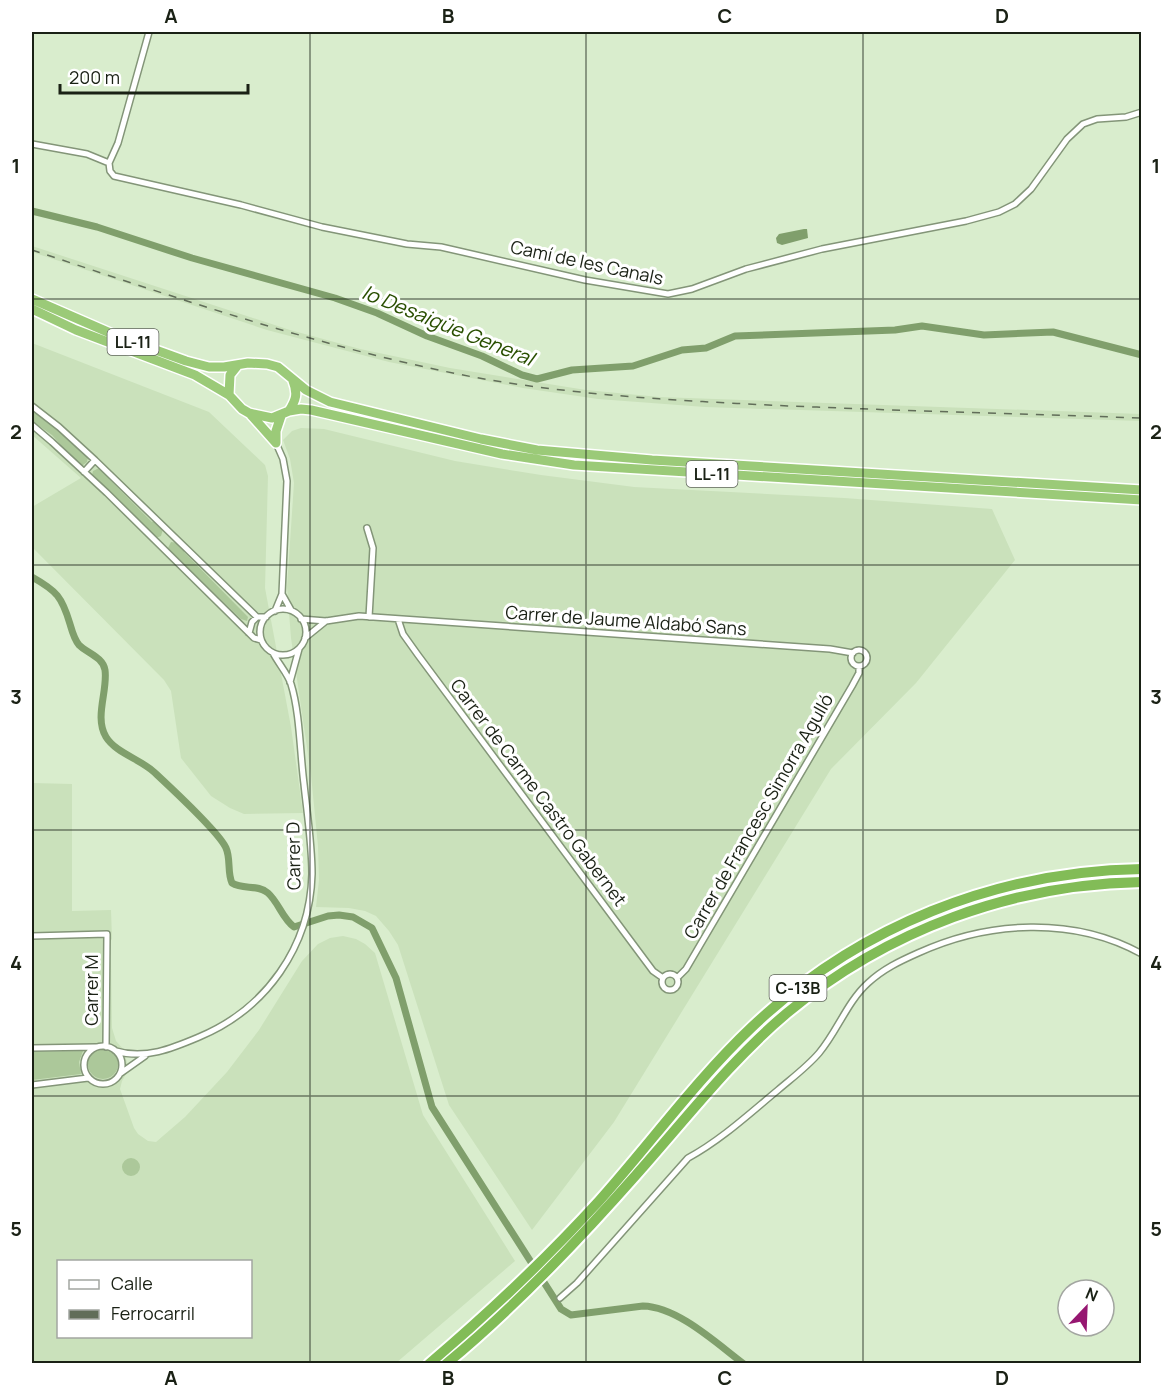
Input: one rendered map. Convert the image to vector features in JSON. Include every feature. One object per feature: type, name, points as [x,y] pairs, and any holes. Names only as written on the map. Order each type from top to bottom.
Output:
[{"type":"highway","name":"LL-11","points":[[32,298],[117,336],[186,361],[209,367],[248,363],[267,364],[278,367],[312,394],[341,406],[481,439],[549,451],[652,460],[1142,490]]},
{"type":"highway","name":"LL-11","points":[[32,309],[76,330],[195,375],[229,395],[249,413],[272,418],[301,409],[325,412],[501,454],[574,465],[1142,500]]},
{"type":"highway","points":[[229,395],[230,375],[238,365]]},
{"type":"highway","points":[[276,443],[276,431],[296,399],[297,390],[293,379]]},
{"type":"highway","points":[[249,413],[276,443]]},
{"type":"highway","name":"C-13B","points":[[548,1262],[743,1036],[787,996],[832,963],[895,927],[981,893],[1066,874],[1142,869]]},
{"type":"highway","name":"C-13B","points":[[446,1364],[611,1203],[719,1080],[760,1038],[803,1000],[842,972],[879,950],[923,929],[992,904],[1058,889],[1104,883],[1142,882]]},
{"type":"highway","name":"C-13B","points":[[429,1364],[529,1281]]},
{"type":"street","points":[[109,163],[118,143],[149,32]]},
{"type":"street","name":"Camí de les Canals","points":[[32,144],[87,154],[109,163],[110,171],[114,176],[241,205],[322,227],[407,244],[441,247],[585,280],[668,294],[692,289],[746,269],[829,248],[966,222],[999,212],[1015,204],[1031,189],[1067,139],[1083,124],[1093,120],[1126,117],[1142,112]]},
{"type":"street","points":[[32,406],[96,460],[257,617],[266,617]]},
{"type":"street","points":[[32,425],[84,472],[254,638],[261,640]]},
{"type":"street","points":[[275,611],[282,594],[287,481],[283,459],[276,443]]},
{"type":"street","points":[[84,472],[96,460]]},
{"type":"street","points":[[368,528],[373,548],[369,617]]},
{"type":"street","points":[[160,546],[170,534]]},
{"type":"street","points":[[282,594],[292,612]]},
{"type":"street","points":[[305,638],[305,628],[301,619],[287,610],[275,611],[266,617],[260,630],[261,640],[267,649],[273,653],[286,655],[299,649],[305,638],[326,621]]},
{"type":"street","name":"Carrer de Jaume Aldabó Sans","points":[[301,619],[326,621],[352,616],[369,617],[830,649],[852,653]]},
{"type":"street","points":[[249,633],[252,622],[257,617]]},
{"type":"street","name":"Carrer de Carme Castro Gabernet","points":[[398,619],[403,634],[418,655],[653,971],[663,978]]},
{"type":"street","name":"Carrer D","points":[[290,682],[299,649]]},
{"type":"street","points":[[860,650],[866,654],[866,662],[859,666],[853,663],[851,658],[852,653],[860,650]]},
{"type":"street","name":"Carrer D","points":[[116,1051],[131,1055],[147,1054],[182,1044],[213,1031],[254,1004],[281,973],[303,930],[312,873],[297,724],[290,682],[273,653]]},
{"type":"street","name":"Carrer de Francesc Simorra Agulló","points":[[677,978],[686,969],[852,686],[859,673],[859,666]]},
{"type":"street","points":[[560,1298],[577,1283],[688,1158],[706,1148],[736,1125],[819,1053],[865,985],[883,970],[948,940],[975,932],[999,929],[1080,931],[1104,937],[1142,954]]},
{"type":"street","name":"Carrer M","points":[[32,936],[107,934],[106,1047]]},
{"type":"street","points":[[669,974],[677,978],[676,988],[669,990],[663,985],[663,978],[669,974]]},
{"type":"street","points":[[32,1048],[98,1047],[106,1047],[116,1051],[122,1062],[120,1074],[112,1083],[96,1083],[88,1077],[84,1066],[87,1054],[98,1047]]},
{"type":"street","name":"Carrer D","points":[[120,1074],[147,1054]]},
{"type":"street","points":[[32,1085],[88,1077]]},
{"type":"shaded area","points":[[807,229],[808,238],[782,245],[777,243],[776,238],[779,234]]},
{"type":"shaded area","points":[[32,246],[290,330],[360,349],[450,368],[586,390],[659,397],[1141,414],[1141,421],[705,407],[598,399],[523,388],[389,362],[267,330],[32,252]]},
{"type":"shaded area","points":[[32,343],[209,412],[265,465],[268,476],[265,588],[291,727],[303,813],[244,814],[211,796],[181,758],[171,691],[164,680],[32,547],[32,507],[81,478],[32,435]]},
{"type":"shaded area","points":[[32,411],[53,425],[77,448],[79,447],[88,457],[87,462],[83,465],[78,464],[52,435],[32,421]]},
{"type":"shaded area","points":[[301,428],[324,429],[455,461],[634,487],[844,498],[992,509],[1015,560],[916,683],[831,769],[614,1122],[532,1230],[449,1105],[398,945],[389,931],[376,916],[365,911],[316,907],[319,880],[318,846],[311,775],[291,638],[287,587],[294,483],[290,459],[283,440],[292,431]]},
{"type":"shaded area","points":[[99,468],[152,522],[155,520],[163,529],[161,536],[156,538],[145,530],[147,527],[103,485],[101,486],[92,475],[93,471]]},
{"type":"shaded area","points":[[171,542],[178,543],[185,550],[184,552],[248,617],[247,621],[241,619],[167,550]]},
{"type":"shaded area","points":[[32,783],[72,784],[72,911],[111,910],[112,939],[107,945],[111,963],[112,1028],[116,1041],[123,1049],[129,1069],[120,1089],[134,1128],[148,1141],[156,1142],[185,1117],[227,1072],[259,1030],[302,961],[318,944],[330,938],[343,936],[356,939],[375,953],[423,1115],[515,1261],[396,1363],[32,1364]]},
{"type":"shaded area","points":[[103,1049],[114,1053],[118,1064],[114,1075],[103,1079],[92,1075],[88,1064],[92,1053]]},
{"type":"shaded area","points":[[83,1051],[79,1062],[81,1074],[32,1080],[32,1052]]},
{"type":"shaded area","points":[[127,1158],[135,1158],[140,1163],[138,1174],[127,1176],[122,1171],[122,1163]]},
{"type":"waterway","name":"lo Desaigüe General","points":[[32,211],[97,227],[192,258],[335,298],[482,356],[522,375],[537,379],[572,370],[633,366],[682,350],[706,348],[735,336],[895,330],[922,326],[984,335],[1053,332],[1142,355]]},
{"type":"waterway","points":[[32,577],[53,591],[64,607],[77,643],[98,658],[104,666],[101,721],[106,737],[122,752],[154,772],[214,831],[226,848],[232,883],[264,890],[294,927],[328,916],[339,915],[353,917],[372,928],[396,978],[432,1107],[561,1309],[571,1315],[643,1306],[656,1308],[696,1327],[744,1364]]},
{"type":"railway","points":[[32,250],[195,304],[305,337],[417,365],[512,383],[631,397],[711,402],[1142,418]]}]
